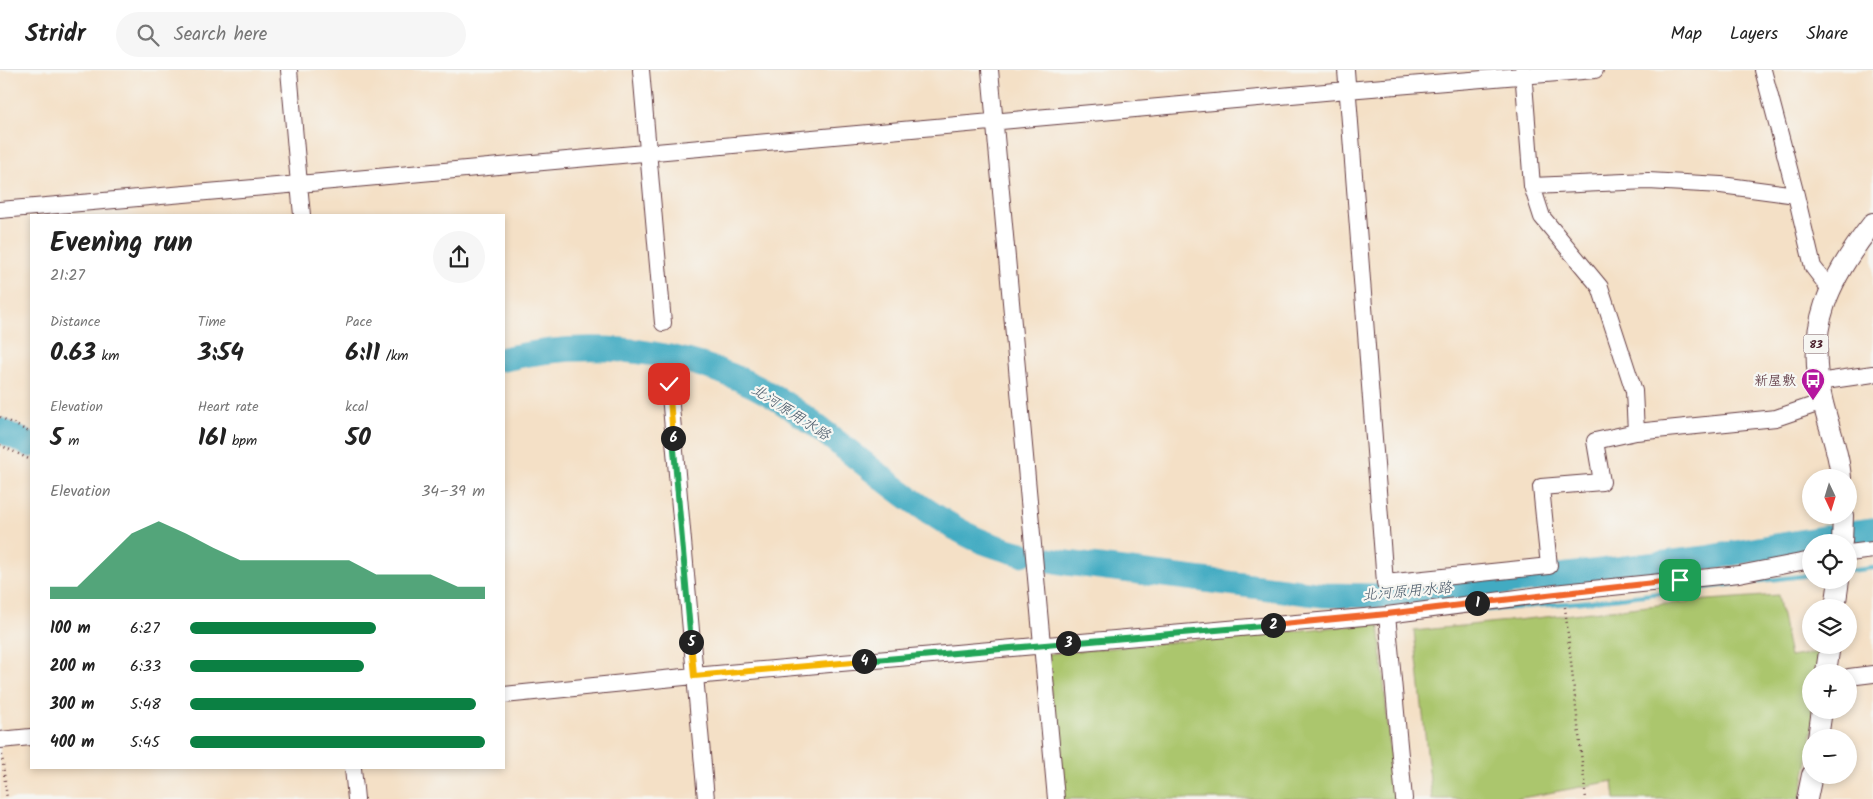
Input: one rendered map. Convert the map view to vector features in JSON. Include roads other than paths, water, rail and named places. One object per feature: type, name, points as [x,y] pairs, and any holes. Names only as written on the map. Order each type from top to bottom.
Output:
[{"type":"main road","name":"83","points":[[1840,469],[1835,440],[1818,382],[1816,354],[1818,330],[1822,310],[1830,289],[1849,255],[1873,223]]},
{"type":"main road","points":[[1807,799],[1810,784]]},
{"type":"street","points":[[289,70],[302,214]]},
{"type":"street","points":[[641,70],[663,323]]},
{"type":"street","points":[[990,70],[1056,799]]},
{"type":"street","points":[[1346,70],[1385,583],[1549,566],[1541,487],[1602,482],[1595,441],[1636,432],[1776,418],[1823,402]]},
{"type":"street","points":[[0,210],[649,154],[1523,74],[1595,70]]},
{"type":"street","points":[[1764,70],[1813,267],[1830,289]]},
{"type":"street","points":[[1523,74],[1532,186],[1542,217],[1600,287],[1634,391],[1636,432]]},
{"type":"street","points":[[1532,186],[1648,181],[1721,185],[1796,195]]},
{"type":"street","points":[[1818,382],[1873,374]]},
{"type":"street","points":[[669,384],[706,799]]},
{"type":"street","points":[[1857,552],[1873,550]]},
{"type":"street","points":[[505,695],[694,676],[1387,614],[1563,592],[1739,574],[1802,562]]},
{"type":"street","points":[[1387,614],[1404,799]]},
{"type":"street","points":[[1857,676],[1873,674]]},
{"type":"street","points":[[0,740],[30,737]]},
{"type":"street","points":[[353,769],[356,799]]},
{"type":"waterway","name":"北河原用水路","points":[[505,359],[541,352],[579,349],[616,350],[654,354],[691,362],[727,374],[761,390],[793,409],[900,491],[945,522],[981,541],[1022,554]]},
{"type":"waterway","name":"北河原用水路","points":[[0,430],[30,445]]},
{"type":"waterway","name":"北河原用水路","points":[[1851,533],[1873,530]]},
{"type":"waterway","name":"北河原用水路","points":[[1044,559],[1324,595],[1380,596],[1413,594],[1706,558],[1802,542]]},
{"type":"waterway","points":[[1857,570],[1873,568]]},
{"type":"waterway","points":[[1487,610],[1593,601],[1802,576]]},
{"type":"place","name":"新屋敷","points":[[1813,401]]}]
